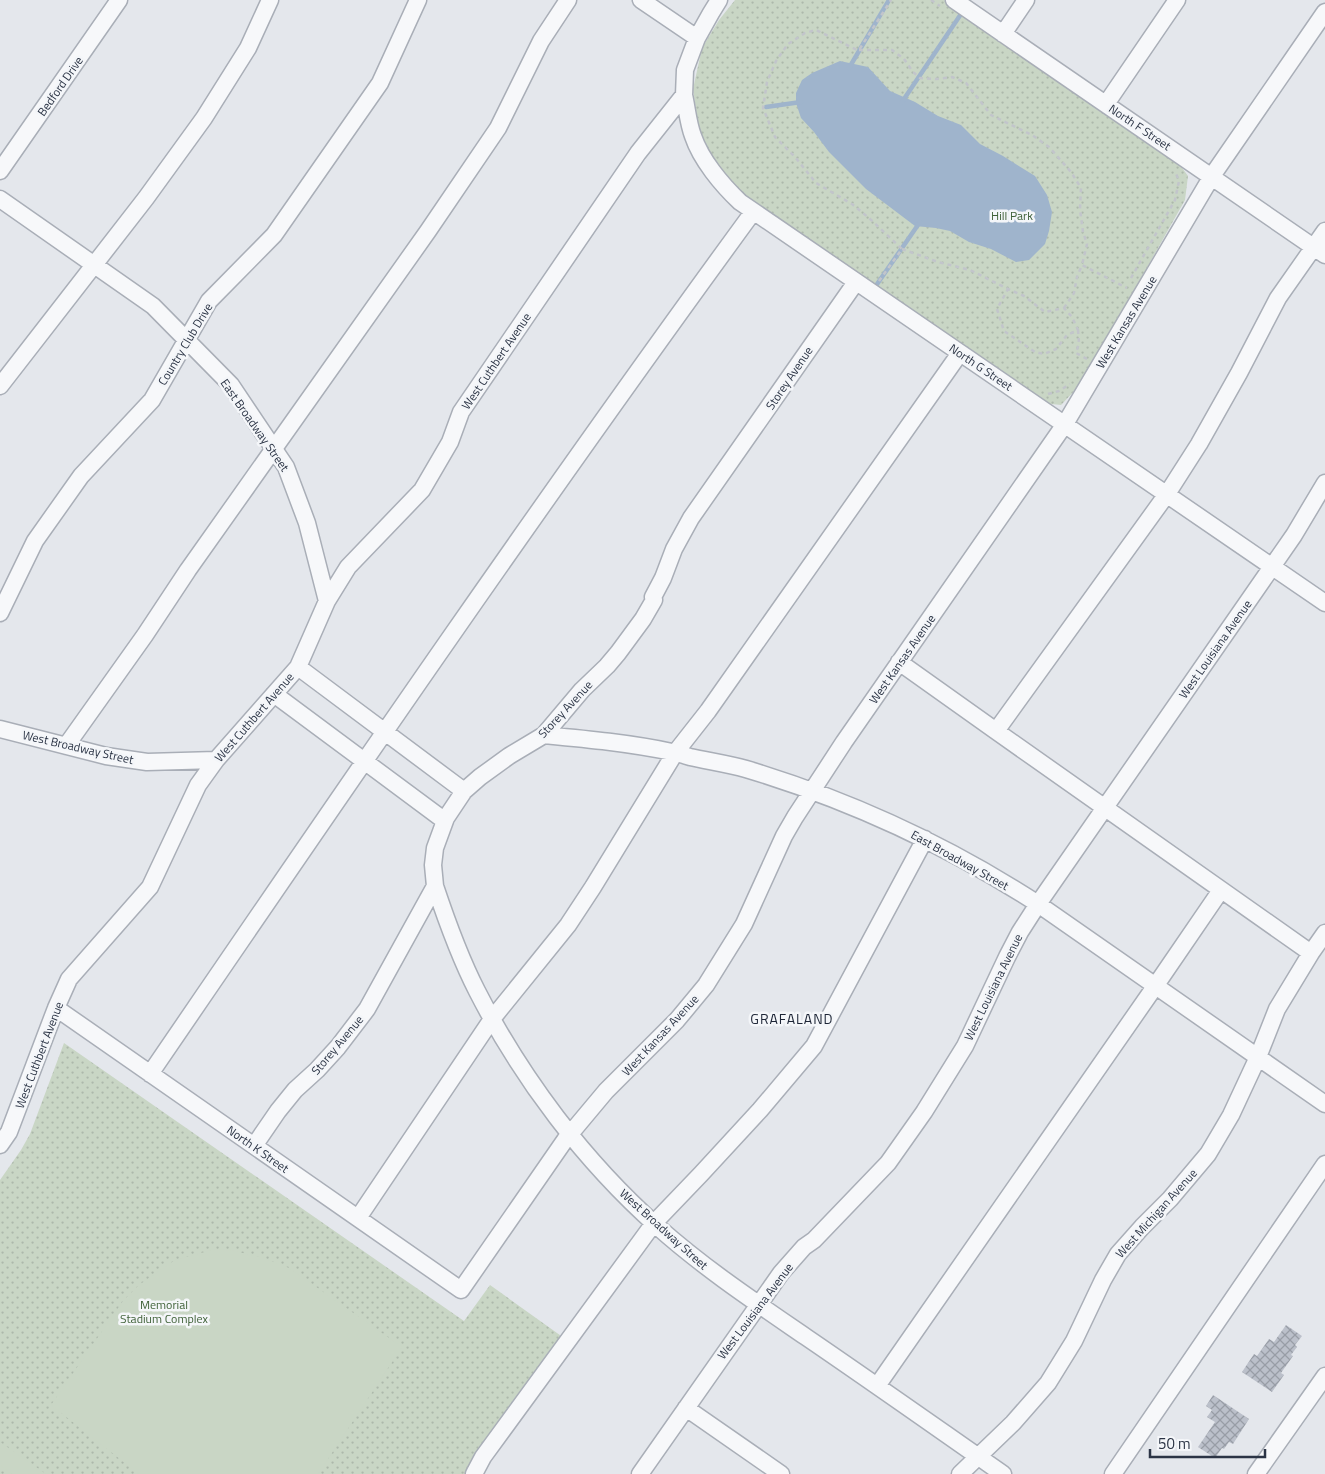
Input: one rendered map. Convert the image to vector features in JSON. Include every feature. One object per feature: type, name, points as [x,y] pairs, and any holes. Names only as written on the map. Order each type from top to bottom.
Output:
[{"type":"street","name":"Bedford Drive","points":[[0,172],[119,0]]},
{"type":"street","points":[[0,386],[146,198],[204,118],[248,48],[270,0]]},
{"type":"street","name":"Country Club Drive","points":[[0,613],[35,541],[81,476],[152,400],[209,301],[274,236],[380,83],[418,0]]},
{"type":"street","points":[[66,746],[428,231],[498,128],[541,41],[568,0]]},
{"type":"street","points":[[641,0],[697,38]]},
{"type":"street","points":[[684,95],[685,70],[697,38],[719,0]]},
{"type":"street","points":[[1003,34],[1026,0]]},
{"type":"street","points":[[1106,104],[1177,0]]},
{"type":"street","name":"North F Street","points":[[948,4],[1003,34],[1319,251]]},
{"type":"street","name":"West Kansas Avenue","points":[[461,1290],[570,1133],[606,1091],[677,1020],[706,985],[744,924],[784,836],[844,742],[1065,424],[1090,361],[1142,295],[1212,176],[1325,12]]},
{"type":"street","name":"North G Street","points":[[684,95],[693,137],[707,163],[729,192],[753,212],[1325,602]]},
{"type":"street","name":"West Cuthbert Avenue","points":[[0,1145],[9,1132],[56,1008],[69,979],[150,887],[198,785],[216,760],[298,667],[327,601],[348,567],[422,490],[450,442],[461,412],[638,153],[684,95]]},
{"type":"street","name":"East Broadway Street","points":[[0,199],[153,306],[231,386],[286,467],[307,522],[327,601]]},
{"type":"street","points":[[150,1074],[364,760],[641,365],[753,212]]},
{"type":"street","points":[[996,731],[1167,494],[1199,444],[1278,298],[1319,251],[1325,230]]},
{"type":"street","name":"Storey Avenue","points":[[254,1146],[295,1090],[338,1047],[367,1009],[434,886],[433,865],[435,848],[445,820],[464,791],[487,771],[544,735],[582,690],[607,666],[643,619],[654,600],[674,549],[691,518],[856,282]]},
{"type":"street","points":[[358,1218],[492,1019],[568,925],[675,753],[708,711],[960,353]]},
{"type":"street","name":"West Louisiana Avenue","points":[[640,1474],[781,1273],[804,1247],[814,1240],[888,1163],[924,1112],[965,1046],[1012,948],[1038,904],[1273,566],[1325,483]]},
{"type":"street","points":[[899,662],[1221,890],[1320,943]]},
{"type":"street","points":[[298,667],[464,791]]},
{"type":"street","points":[[274,694],[445,820]]},
{"type":"street","name":"West Broadway Street","points":[[0,729],[106,756],[147,762],[216,760]]},
{"type":"street","name":"East Broadway Street","points":[[544,735],[583,738],[675,753],[743,769],[846,804],[925,839],[992,875],[1038,904],[1325,1104]]},
{"type":"street","points":[[474,1474],[483,1457],[654,1223],[760,1110],[814,1046],[925,839]]},
{"type":"street","name":"West Broadway Street","points":[[434,886],[454,940],[492,1019],[552,1112],[606,1176],[689,1254],[741,1293],[1003,1474]]},
{"type":"street","points":[[876,1386],[1221,890]]},
{"type":"street","name":"West Michigan Avenue","points":[[960,1474],[1013,1423],[1048,1383],[1074,1341],[1103,1280],[1118,1254],[1170,1200],[1208,1154],[1231,1115],[1258,1057],[1277,1009],[1320,943]]},
{"type":"street","name":"North K Street","points":[[56,1008],[461,1290]]},
{"type":"street","points":[[1113,1474],[1325,1164]]},
{"type":"street","points":[[1256,1474],[1325,1376]]},
{"type":"street","points":[[686,1408],[781,1474]]},
{"type":"path","points":[[859,50],[891,0]]},
{"type":"path","points":[[931,0],[948,4]]},
{"type":"path","points":[[816,30],[857,50],[892,50],[904,59],[912,72],[920,78],[952,77],[966,83],[991,115],[1032,135],[1049,147],[1071,172],[1081,188],[1080,209],[1083,232],[1087,244],[1074,293],[1064,308],[1045,312],[1024,296],[970,270],[938,262],[902,249],[852,204],[816,183],[795,157],[775,137],[763,108],[767,82],[776,61],[788,44],[805,33],[816,30]]},
{"type":"path","points":[[1124,292],[1175,200],[1179,181],[1173,168]]},
{"type":"path","points":[[871,292],[902,249]]},
{"type":"path","points":[[1082,265],[1142,295]]},
{"type":"path","points":[[1008,289],[997,309],[1004,331],[1035,352],[1044,354],[1056,349],[1067,335],[1078,330]]},
{"type":"path","points":[[1064,308],[1072,317],[1078,330],[1079,343],[1076,353],[1090,361]]},
{"type":"path","points":[[1042,394],[1049,394],[1064,389],[1073,380]]},
{"type":"green space","name":"Hill Park","points":[[735,0],[944,0],[1172,154],[1188,176],[1185,200],[1082,383],[1061,405],[1031,402],[731,187],[700,137],[693,89],[702,48],[719,20]]},
{"type":"green space","name":"Memorial Stadium Complex","points":[[64,1043],[464,1321],[490,1285],[564,1338],[473,1474],[0,1474],[0,1180],[30,1134]]},
{"type":"green space","points":[[216,1249],[261,1257],[289,1268],[402,1347],[318,1474],[139,1474],[51,1405],[123,1301],[139,1285],[175,1260]]},
{"type":"green space","points":[[0,1442],[46,1474],[12,1474],[0,1465]]},
{"type":"water","points":[[840,61],[868,67],[890,91],[915,102],[938,116],[961,125],[980,144],[1035,176],[1047,195],[1052,212],[1045,244],[1029,260],[1016,262],[991,249],[969,242],[950,231],[915,226],[866,189],[829,152],[801,118],[796,103],[796,93],[802,80],[812,73]]},
{"type":"building","points":[[1286,1325],[1302,1336],[1295,1345],[1297,1347],[1291,1355],[1293,1356],[1281,1373],[1284,1375],[1272,1392],[1242,1372],[1254,1354],[1257,1356],[1269,1339],[1274,1342]]},
{"type":"building","points":[[1213,1395],[1249,1419],[1233,1444],[1229,1442],[1215,1458],[1198,1447],[1215,1422],[1207,1417],[1212,1410],[1206,1406]]},
{"type":"waterway","points":[[849,68],[889,0]]},
{"type":"waterway","points":[[902,102],[963,11]]},
{"type":"waterway","points":[[766,107],[801,102]]},
{"type":"waterway","points":[[873,290],[920,222]]},
{"type":"district","name":"GRAFALAND","points":[[792,1018]]}]
